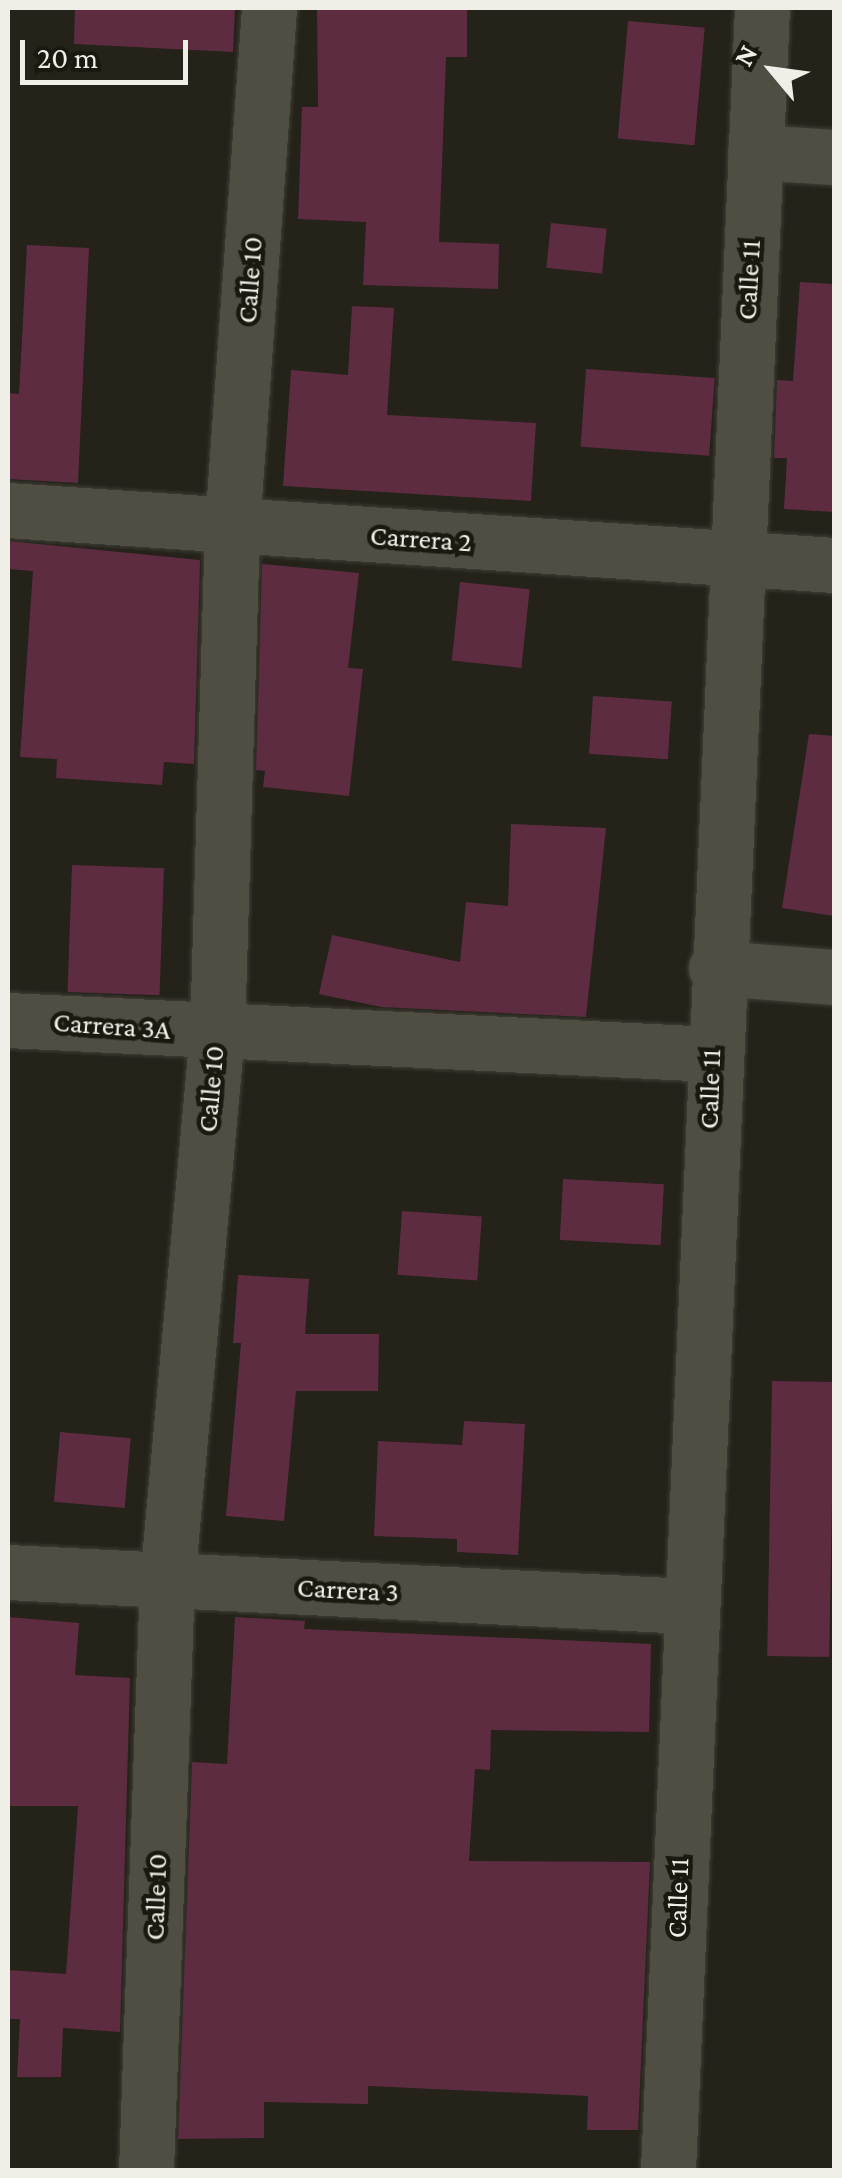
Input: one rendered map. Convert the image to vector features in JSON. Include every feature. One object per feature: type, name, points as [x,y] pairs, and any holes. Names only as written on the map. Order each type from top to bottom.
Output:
[{"type":"street","name":"Calle 10","points":[[146,2170],[167,1581],[217,1033],[232,526],[269,8]]},
{"type":"street","name":"Calle 11","points":[[668,2170],[712,1054],[762,8]]},
{"type":"street","points":[[755,152],[834,157]]},
{"type":"street","name":"Carrera 2","points":[[8,510],[834,564]]},
{"type":"street","points":[[716,968],[834,977]]},
{"type":"street","name":"Carrera 3A","points":[[8,1020],[712,1054]]},
{"type":"street","name":"Carrera 3","points":[[8,1572],[688,1606]]},
{"type":"building","points":[[75,8],[235,8],[233,52],[74,44]]},
{"type":"building","points":[[317,8],[467,8],[467,57],[446,57],[439,242],[499,244],[498,289],[363,285],[366,222],[298,219],[302,107],[318,107]]},
{"type":"building","points":[[628,21],[705,28],[694,145],[618,139]]},
{"type":"building","points":[[551,223],[607,229],[602,274],[546,268]]},
{"type":"building","points":[[27,245],[89,248],[78,483],[8,479],[8,393],[19,394]]},
{"type":"building","points":[[800,282],[834,284],[834,512],[784,509],[787,458],[774,458],[777,380],[793,381]]},
{"type":"building","points":[[352,306],[394,308],[387,415],[536,423],[531,501],[283,486],[291,370],[348,375]]},
{"type":"building","points":[[586,369],[715,378],[709,456],[581,447]]},
{"type":"building","points":[[8,541],[200,560],[194,764],[164,762],[162,785],[56,778],[57,759],[20,757],[33,571],[8,569]]},
{"type":"building","points":[[262,564],[359,573],[348,668],[363,669],[349,796],[263,787],[265,771],[256,770]]},
{"type":"building","points":[[460,582],[530,589],[521,668],[452,661]]},
{"type":"building","points":[[593,696],[672,702],[668,759],[589,754]]},
{"type":"building","points":[[809,734],[834,736],[834,916],[782,908]]},
{"type":"building","points":[[511,824],[606,828],[586,1017],[381,1007],[319,994],[332,935],[460,962],[466,902],[508,906]]},
{"type":"building","points":[[72,865],[164,868],[160,995],[68,992]]},
{"type":"building","points":[[563,1179],[664,1184],[661,1245],[560,1240]]},
{"type":"building","points":[[402,1211],[482,1217],[477,1280],[398,1275]]},
{"type":"building","points":[[238,1275],[309,1279],[305,1334],[379,1334],[378,1391],[296,1391],[284,1521],[226,1516],[241,1343],[233,1343]]},
{"type":"building","points":[[772,1381],[834,1382],[829,1657],[767,1656]]},
{"type":"building","points":[[464,1421],[525,1424],[518,1555],[457,1552],[457,1539],[374,1536],[378,1441],[462,1445]]},
{"type":"building","points":[[60,1432],[131,1438],[125,1508],[54,1502]]},
{"type":"building","points":[[8,1617],[79,1623],[75,1675],[130,1678],[120,2032],[63,2028],[61,2077],[17,2077],[20,2019],[8,2019],[8,1970],[66,1974],[78,1806],[8,1806]]},
{"type":"building","points":[[235,1617],[305,1621],[304,1629],[651,1644],[649,1732],[491,1730],[490,1770],[475,1769],[469,1861],[650,1862],[638,2130],[587,2130],[588,2096],[368,2086],[368,2104],[264,2102],[264,2138],[178,2139],[192,1762],[227,1764]]}]
